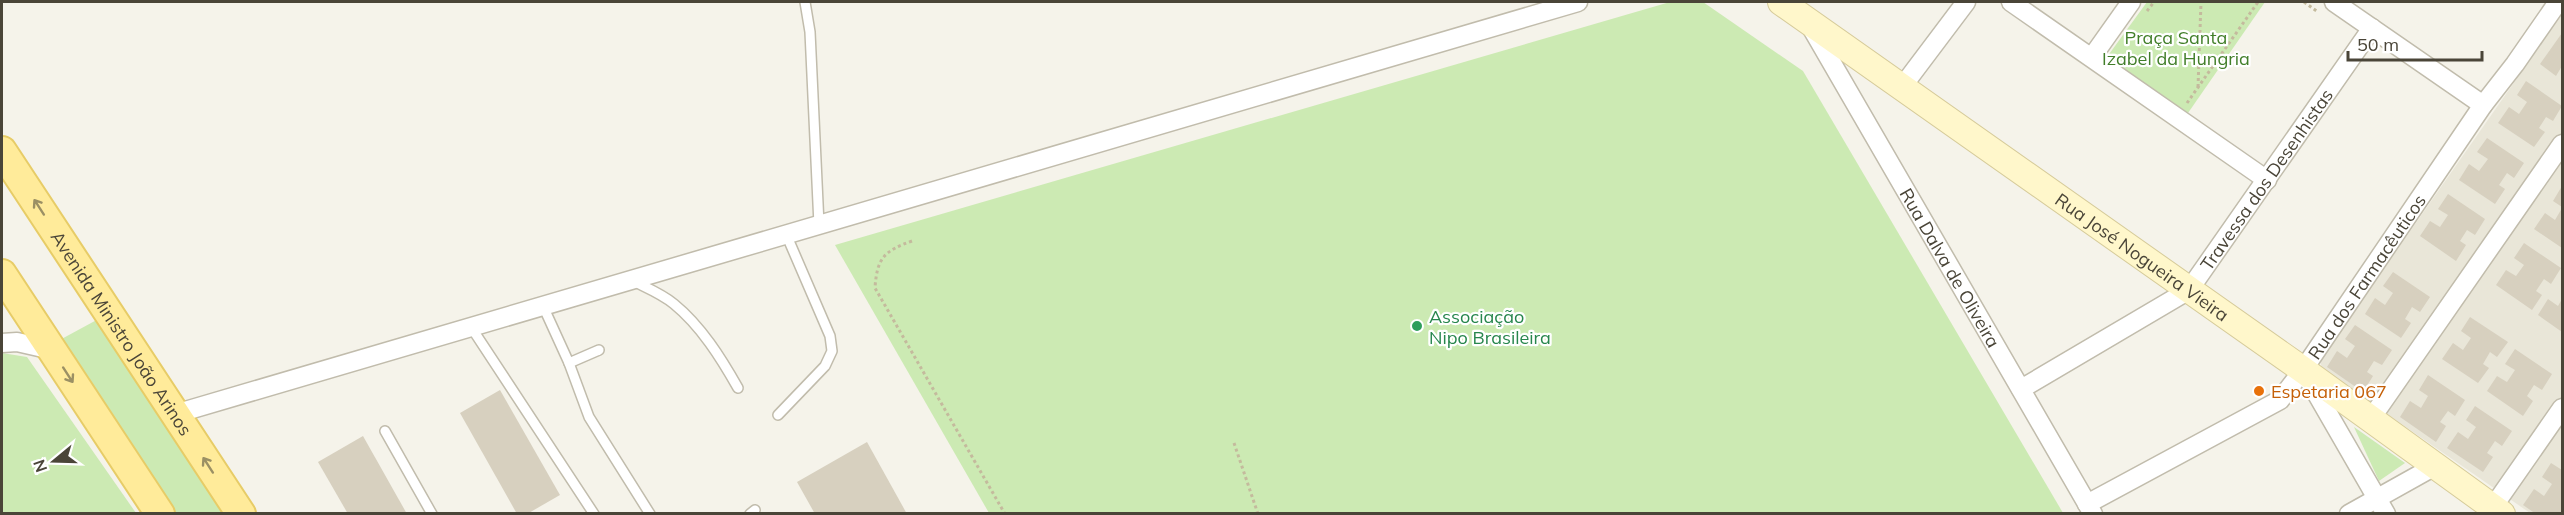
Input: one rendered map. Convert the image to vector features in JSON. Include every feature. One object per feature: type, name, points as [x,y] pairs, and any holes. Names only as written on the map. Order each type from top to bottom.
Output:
[{"type":"main road","name":"Avenida Ministro João Arinos","points":[[2,151],[241,513]]},
{"type":"main road","points":[[2,274],[160,513]]},
{"type":"street","points":[[175,414],[1578,2]]},
{"type":"street","points":[[1902,87],[1966,2]]},
{"type":"street","points":[[2011,2],[2267,180]]},
{"type":"street","points":[[2092,57],[2132,2]]},
{"type":"street","points":[[2334,2],[2483,105]]},
{"type":"street","name":"Rua dos Farmacêuticos","points":[[2090,508],[2280,400],[2303,370],[2483,105],[2558,2]]},
{"type":"street","name":"Rua José Nogueira Vieira","points":[[1795,8],[1902,87],[2498,510]]},
{"type":"street","name":"Rua Dalva de Oliveira","points":[[1795,8],[2090,508]]},
{"type":"street","name":"Travessa dos Desenhistas","points":[[2021,389],[2189,290],[2372,28]]},
{"type":"street","points":[[2370,420],[2562,144]]},
{"type":"street","points":[[2,343],[17,342],[52,350]]},
{"type":"street","points":[[2303,370],[2382,506]]},
{"type":"street","points":[[2498,510],[2562,408]]},
{"type":"street","points":[[2349,513],[2382,506],[2435,466]]},
{"type":"lane","points":[[805,2],[810,32],[819,225]]},
{"type":"lane","points":[[778,415],[825,366],[832,351],[830,336],[786,234]]},
{"type":"lane","points":[[631,280],[661,295],[687,316],[722,359],[738,388]]},
{"type":"lane","points":[[543,306],[569,363],[589,417],[650,513]]},
{"type":"lane","points":[[471,327],[594,513]]},
{"type":"lane","points":[[569,363],[599,350]]},
{"type":"lane","points":[[386,431],[432,513]]},
{"type":"path","points":[[2142,19],[2154,2]]},
{"type":"path","points":[[2198,88],[2201,2]]},
{"type":"path","points":[[2178,97],[2187,103],[2258,2]]},
{"type":"path","points":[[912,241],[893,248],[877,265],[875,288],[1005,513]]},
{"type":"path","points":[[1234,443],[1258,513]]},
{"type":"shaded area","points":[[2562,14],[2562,513],[2530,513],[2322,369],[2320,360]]},
{"type":"green space","name":"Associação Nipo Brasileira","points":[[1670,2],[1703,2],[1803,71],[2063,513],[989,513],[835,245]]},
{"type":"green space","name":"Praça Santa Izabel da Hungria","points":[[2147,2],[2265,2],[2188,113],[2107,57]]},
{"type":"green space","points":[[104,316],[228,513],[169,513],[56,342]]},
{"type":"green space","points":[[2,353],[27,357],[136,513],[2,513]]},
{"type":"green space","points":[[2354,427],[2405,463],[2379,481]]},
{"type":"building","points":[[2562,33],[2562,66],[2556,76],[2540,64]]},
{"type":"building","points":[[2526,81],[2562,106],[2553,121],[2546,117],[2539,128],[2545,132],[2534,147],[2498,123],[2509,107],[2519,114],[2527,102],[2517,95]]},
{"type":"building","points":[[2487,138],[2524,163],[2514,178],[2507,173],[2499,185],[2505,189],[2495,204],[2459,180],[2469,164],[2479,171],[2488,159],[2477,152]]},
{"type":"building","points":[[2562,186],[2562,207],[2553,201]]},
{"type":"building","points":[[2448,194],[2485,219],[2475,235],[2467,230],[2460,241],[2466,245],[2456,261],[2420,236],[2430,221],[2440,227],[2448,215],[2438,209]]},
{"type":"building","points":[[2562,208],[2562,248],[2534,229],[2545,213],[2555,220]]},
{"type":"building","points":[[2524,243],[2561,268],[2551,284],[2544,279],[2536,291],[2542,295],[2532,310],[2496,285],[2506,270],[2516,276],[2524,265],[2514,258]]},
{"type":"building","points":[[2393,272],[2430,297],[2420,312],[2412,307],[2405,319],[2411,323],[2401,338],[2365,314],[2375,298],[2385,305],[2393,293],[2383,286]]},
{"type":"building","points":[[2548,299],[2558,306],[2562,299],[2562,332],[2538,315]]},
{"type":"building","points":[[2470,317],[2508,342],[2497,357],[2490,352],[2483,364],[2489,368],[2478,383],[2442,359],[2453,343],[2463,350],[2471,338],[2461,331]]},
{"type":"building","points":[[2355,325],[2392,350],[2382,365],[2374,361],[2367,372],[2373,376],[2363,392],[2327,367],[2337,351],[2347,358],[2355,346],[2345,339]]},
{"type":"building","points":[[2515,349],[2552,374],[2542,390],[2534,385],[2527,396],[2533,401],[2523,416],[2487,391],[2497,376],[2507,382],[2515,370],[2505,364]]},
{"type":"building","points":[[2428,375],[2465,400],[2455,416],[2448,411],[2440,422],[2446,426],[2436,442],[2400,417],[2410,401],[2421,408],[2428,396],[2419,390]]},
{"type":"building","points":[[500,390],[560,495],[527,514],[517,514],[460,413]]},
{"type":"building","points":[[2475,406],[2512,431],[2502,446],[2495,441],[2487,453],[2493,457],[2483,472],[2447,448],[2458,432],[2468,439],[2476,427],[2466,420]]},
{"type":"building","points":[[363,436],[407,514],[348,514],[318,462]]},
{"type":"building","points":[[867,442],[907,514],[815,514],[797,482]]},
{"type":"building","points":[[2551,463],[2562,470],[2562,514],[2536,514],[2523,505],[2534,489],[2544,496],[2552,484],[2542,477]]},
{"type":"place","name":"Associação Nipo Brasileira","points":[[1417,326]]},
{"type":"place","name":"Espetaria 067","points":[[2259,391]]}]
